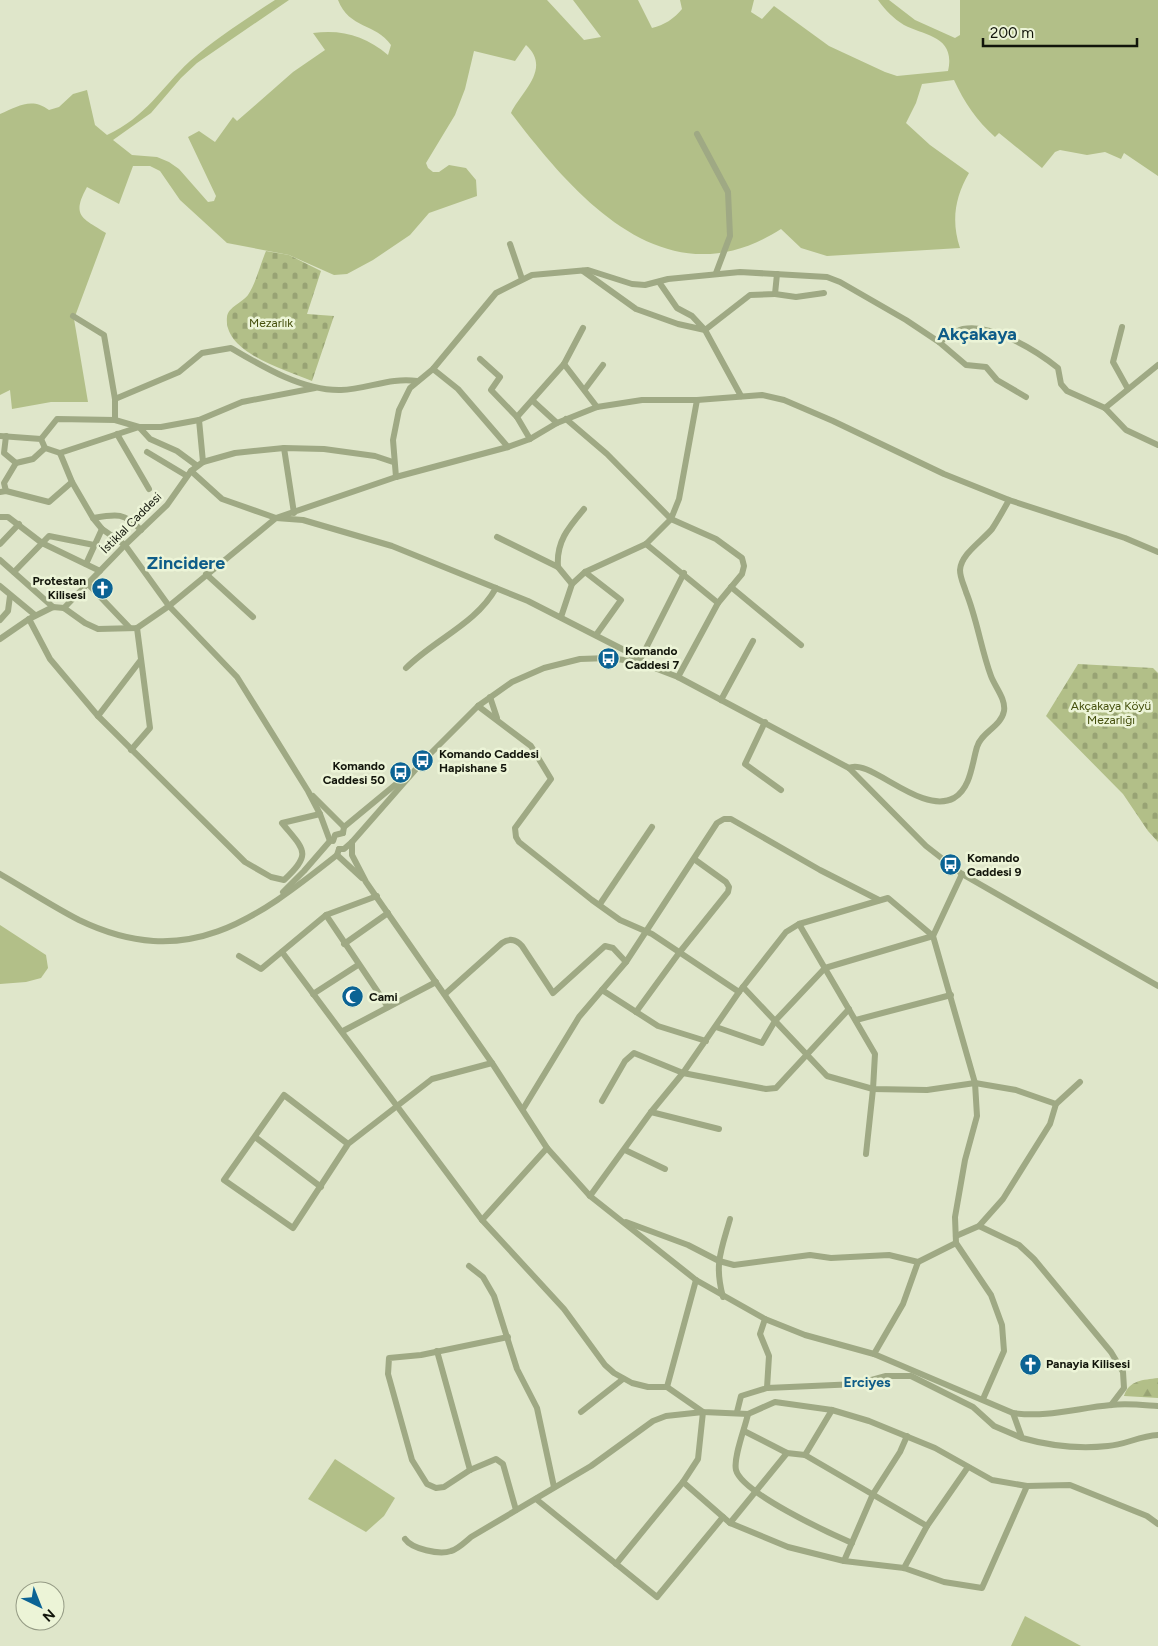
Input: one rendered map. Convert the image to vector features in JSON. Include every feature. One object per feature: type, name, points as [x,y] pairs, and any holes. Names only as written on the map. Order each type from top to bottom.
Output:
[{"type":"street","points":[[697,134],[728,192],[730,236],[716,273]]},
{"type":"street","points":[[510,244],[522,279]]},
{"type":"street","points":[[582,270],[636,309],[678,324],[704,330]]},
{"type":"street","points":[[396,477],[393,440],[405,396],[416,381],[433,369],[496,293],[522,279],[540,274],[582,270],[592,271],[638,285],[716,273],[740,272],[822,276],[836,280],[906,320],[939,342],[966,365],[986,367],[997,380],[1026,397]]},
{"type":"street","points":[[775,294],[777,274]]},
{"type":"street","points":[[659,282],[677,308],[692,316],[704,330],[741,396]]},
{"type":"street","points":[[704,330],[750,295],[775,294],[796,297],[824,293]]},
{"type":"street","points":[[73,316],[104,335],[115,399],[115,420]]},
{"type":"street","points":[[1122,327],[1113,362],[1128,389]]},
{"type":"street","points":[[517,417],[564,364],[583,328]]},
{"type":"street","points":[[939,342],[964,329],[993,332],[1041,355],[1058,368],[1062,384],[1067,391],[1105,408],[1126,430],[1158,445]]},
{"type":"street","points":[[115,399],[179,372],[202,353],[232,348],[256,363],[315,388]]},
{"type":"street","points":[[480,359],[500,377],[491,390],[517,417],[530,439]]},
{"type":"street","points":[[564,364],[585,389],[596,407]]},
{"type":"street","points":[[585,389],[603,364]]},
{"type":"street","points":[[1105,408],[1158,365]]},
{"type":"street","points":[[433,369],[458,389],[508,447]]},
{"type":"street","points":[[41,439],[57,419],[115,420],[139,427],[161,427],[199,420],[242,402],[315,388],[341,390],[404,379],[416,381]]},
{"type":"street","points":[[0,639],[32,617],[53,607],[64,608],[85,623],[98,629],[136,628],[169,606],[276,518],[396,477],[508,447],[530,439],[557,423],[596,407],[642,400],[697,400],[762,395],[784,400],[833,421],[944,474],[1009,500],[1125,538],[1158,552]]},
{"type":"street","points":[[533,400],[557,423]]},
{"type":"street","points":[[561,616],[572,584],[585,572],[646,544],[671,519],[679,499],[697,400]]},
{"type":"street","points":[[566,419],[607,454],[671,519],[716,539],[742,558],[744,566],[742,574],[718,603],[678,677]]},
{"type":"street","points":[[199,420],[203,462]]},
{"type":"street","points":[[41,439],[45,448],[60,453],[139,427]]},
{"type":"street","points":[[139,427],[150,439],[177,450],[192,471],[222,499],[276,518],[304,520],[392,546],[561,616],[626,651],[639,662]]},
{"type":"street","points":[[117,434],[150,489]]},
{"type":"street","points":[[16,463],[4,453],[3,436],[41,439]]},
{"type":"street","points":[[45,448],[33,459],[16,463],[4,483],[3,491],[49,502],[72,482]]},
{"type":"street","points":[[284,448],[294,513]]},
{"type":"street","name":"İstiklal Caddesi","points":[[64,608],[167,505],[192,471],[203,462],[235,453],[284,448],[324,449],[375,456],[394,462]]},
{"type":"street","points":[[147,452],[192,471]]},
{"type":"street","points":[[60,453],[72,482],[93,518],[102,529],[125,545],[169,606],[237,677],[308,791],[338,852],[366,882],[376,896],[492,1062],[547,1148],[590,1196],[696,1280],[723,1297],[765,1319],[805,1335],[874,1354],[913,1373],[972,1407],[994,1426],[1022,1438],[1048,1446],[1110,1446],[1141,1436],[1158,1435]]},
{"type":"street","points":[[849,768],[859,766],[902,789],[932,801],[953,798],[964,787],[978,743],[998,723],[1004,709],[1002,699],[989,671],[975,614],[960,569],[963,560],[991,530],[1009,500]]},
{"type":"street","points":[[558,567],[557,554],[560,540],[584,509]]},
{"type":"street","points":[[93,518],[116,514],[130,518],[141,530]]},
{"type":"street","points":[[0,517],[8,517],[42,543],[100,571]]},
{"type":"street","points":[[0,544],[19,524]]},
{"type":"street","points":[[86,564],[102,529]]},
{"type":"street","points":[[14,572],[49,536],[94,545]]},
{"type":"street","points":[[497,537],[558,567],[572,584]]},
{"type":"street","points":[[646,544],[684,573],[718,603]]},
{"type":"street","points":[[0,560],[53,607]]},
{"type":"street","points":[[585,572],[621,600],[596,635]]},
{"type":"street","points":[[639,662],[684,573]]},
{"type":"street","points":[[206,574],[253,616]]},
{"type":"street","points":[[88,584],[129,627]]},
{"type":"street","points":[[0,586],[32,617],[50,660],[98,716],[245,862],[271,877],[284,880],[299,866],[303,857],[301,847],[282,823],[320,814]]},
{"type":"street","points":[[731,587],[801,645]]},
{"type":"street","points":[[406,668],[430,646],[479,612],[496,588]]},
{"type":"street","points":[[0,620],[8,611],[10,596]]},
{"type":"street","points":[[131,750],[150,728],[136,628]]},
{"type":"street","points":[[721,700],[754,641]]},
{"type":"street","points":[[0,874],[80,920],[117,934],[146,939],[180,940],[210,936],[239,924],[266,909],[344,849],[423,762],[478,706],[490,697],[512,682],[544,668],[580,659],[609,658],[639,662],[678,677],[849,768],[926,846],[962,874],[1158,986]]},
{"type":"street","points":[[98,716],[140,661]]},
{"type":"street","points":[[490,697],[497,719]]},
{"type":"street","points":[[478,706],[531,746],[551,779],[515,828],[516,837],[544,864],[620,920],[647,932],[741,989],[827,1076],[873,1089],[927,1090],[975,1083],[1016,1090],[1056,1104]]},
{"type":"street","points":[[765,722],[745,764],[781,790]]},
{"type":"street","points":[[266,909],[304,871],[335,835],[423,762]]},
{"type":"street","points":[[308,791],[343,830],[350,843],[352,855],[366,882]]},
{"type":"street","points":[[523,1109],[579,1017],[626,962],[717,822],[731,819],[820,870],[880,900]]},
{"type":"street","points":[[600,904],[652,827]]},
{"type":"street","points":[[636,1012],[729,889],[726,882],[694,859]]},
{"type":"street","points":[[716,1027],[762,1043],[775,1022],[825,968],[933,936],[962,874]]},
{"type":"street","points":[[239,956],[261,969],[326,915],[376,896]]},
{"type":"street","points":[[590,1196],[651,1112],[684,1073],[741,989],[786,932],[799,924],[888,898],[933,936],[975,1083],[978,1116],[965,1160],[955,1217],[956,1243],[992,1295],[1002,1325],[1004,1351],[982,1399]]},
{"type":"street","points":[[344,944],[388,913]]},
{"type":"street","points":[[326,915],[388,1007]]},
{"type":"street","points":[[799,924],[875,1054],[866,1154]]},
{"type":"street","points":[[445,994],[502,943],[509,940],[516,941],[522,946],[553,993],[605,946],[613,948],[626,962]]},
{"type":"street","points":[[282,952],[343,1031],[482,1220],[564,1309],[605,1364],[623,1379],[648,1387],[667,1387],[703,1412]]},
{"type":"street","points":[[313,994],[358,965]]},
{"type":"street","points":[[343,1031],[436,982]]},
{"type":"street","points":[[602,990],[658,1026],[706,1041]]},
{"type":"street","points":[[856,1020],[951,995]]},
{"type":"street","points":[[602,1101],[626,1061],[634,1053],[684,1073],[771,1089],[780,1085],[849,1009]]},
{"type":"street","points":[[348,1144],[284,1095],[224,1180],[293,1228],[348,1144],[397,1104],[432,1079],[492,1062]]},
{"type":"street","points":[[956,1236],[979,1226],[1003,1199],[1050,1124],[1056,1104],[1080,1082]]},
{"type":"street","points":[[651,1112],[720,1129]]},
{"type":"street","points":[[255,1137],[321,1187]]},
{"type":"street","points":[[482,1220],[547,1148]]},
{"type":"street","points":[[625,1150],[665,1169]]},
{"type":"street","points":[[723,1297],[717,1276],[730,1219]]},
{"type":"street","points":[[620,1220],[688,1245],[719,1261],[734,1265],[810,1255],[831,1258],[889,1255],[918,1262],[956,1243]]},
{"type":"street","points":[[979,1226],[1019,1245],[1034,1259],[1111,1352],[1123,1372],[1124,1388],[1111,1405]]},
{"type":"street","points":[[874,1354],[903,1304],[918,1262]]},
{"type":"street","points":[[469,1266],[483,1276],[494,1296],[517,1369],[539,1417],[554,1487]]},
{"type":"street","points":[[667,1387],[696,1280]]},
{"type":"street","points":[[765,1319],[760,1334],[769,1356],[767,1388]]},
{"type":"street","points":[[508,1337],[412,1357],[389,1358],[388,1374],[412,1460],[424,1480],[432,1487],[441,1488],[492,1459],[500,1461],[516,1510]]},
{"type":"street","points":[[437,1351],[470,1470]]},
{"type":"street","points":[[737,1412],[741,1396],[767,1388],[857,1384],[886,1376],[913,1373],[1013,1413],[1031,1416],[1065,1413],[1111,1405],[1158,1406]]},
{"type":"street","points":[[581,1412],[623,1379]]},
{"type":"street","points":[[405,1539],[413,1547],[436,1552],[449,1552],[554,1487],[592,1466],[660,1417],[703,1412],[737,1412],[748,1414],[775,1402],[832,1410],[907,1436],[935,1448],[992,1480],[1028,1486],[1070,1485],[1148,1516],[1158,1524]]},
{"type":"street","points":[[805,1456],[832,1410]]},
{"type":"street","points":[[616,1564],[682,1482],[698,1459],[703,1412]]},
{"type":"street","points":[[1013,1413],[1022,1438]]},
{"type":"street","points":[[748,1414],[736,1468],[741,1479],[798,1518],[852,1543]]},
{"type":"street","points":[[744,1431],[787,1453],[805,1456],[927,1526]]},
{"type":"street","points":[[844,1561],[873,1494],[900,1452],[907,1436]]},
{"type":"street","points":[[730,1523],[787,1453]]},
{"type":"street","points":[[904,1568],[927,1526],[968,1467]]},
{"type":"street","points":[[682,1482],[730,1523],[788,1547],[844,1561],[904,1568],[944,1582],[982,1588],[1028,1486]]},
{"type":"street","points":[[536,1499],[656,1597],[723,1517]]},
{"type":"green space","points":[[275,0],[289,0],[197,63],[181,78],[151,113],[113,140],[132,155],[157,157],[169,162],[179,169],[208,202],[214,201],[216,196],[188,137],[199,131],[215,142],[233,117],[237,121],[293,72],[325,50],[313,33],[334,32],[353,35],[380,48],[388,55],[391,45],[385,38],[349,16],[338,0],[547,0],[584,40],[601,37],[573,0],[638,0],[652,28],[669,21],[679,13],[682,9],[680,0],[754,0],[751,12],[762,19],[774,6],[829,46],[897,76],[948,71],[949,59],[947,51],[937,39],[900,23],[878,0],[889,0],[915,20],[955,38],[960,35],[960,0],[1158,0],[1158,176],[1124,153],[1121,159],[1105,152],[1087,155],[1060,150],[1055,152],[1042,168],[999,133],[995,137],[988,131],[962,96],[954,80],[922,84],[916,103],[906,123],[930,145],[969,173],[960,191],[956,209],[955,219],[960,248],[827,256],[801,248],[781,229],[739,249],[699,254],[662,247],[627,231],[595,207],[564,177],[537,145],[511,113],[527,89],[535,72],[536,63],[533,54],[526,45],[515,61],[474,51],[465,89],[455,115],[426,163],[433,172],[439,172],[449,165],[466,168],[476,180],[477,196],[429,213],[410,235],[373,260],[347,274],[334,275],[289,255],[227,243],[180,200],[160,171],[150,166],[133,166],[119,204],[87,187],[80,204],[81,215],[85,220],[106,233],[74,319],[88,402],[51,402],[12,409],[10,390],[0,395],[0,114],[31,103],[43,106],[49,110],[59,107],[73,94],[87,90],[95,125],[107,135],[121,128],[143,111],[190,61],[231,29]]},
{"type":"green space","name":"Mezarlık","points":[[266,251],[289,255],[321,271],[307,314],[334,316],[312,381],[259,358],[235,341],[228,330],[228,313],[248,295]]},
{"type":"green space","name":"Akçakaya Köyü Mezarlığı","points":[[1078,664],[1153,668],[1158,673],[1158,842],[1148,831],[1123,794],[1046,716]]},
{"type":"green space","points":[[0,925],[46,955],[48,968],[41,978],[26,982],[0,984]]},
{"type":"green space","points":[[1158,1378],[1158,1398],[1124,1396],[1133,1384],[1142,1380]]},
{"type":"green space","points":[[335,1459],[395,1498],[384,1516],[366,1532],[308,1499]]},
{"type":"green space","points":[[1025,1616],[1081,1646],[1011,1646]]},
{"type":"place","name":"Protestan Kilisesi","points":[[102,588]]},
{"type":"place","name":"Komando Caddesi 7","points":[[609,658]]},
{"type":"place","name":"Komando Caddesi Hapishane 5","points":[[423,761]]},
{"type":"place","name":"Komando Caddesi 50","points":[[401,773]]},
{"type":"place","name":"Komando Caddesi 9","points":[[951,865]]},
{"type":"place","name":"Cami","points":[[353,997]]},
{"type":"place","name":"Panayia Kilisesi","points":[[1030,1364]]},
{"type":"district","name":"Akçakaya","points":[[977,334]]},
{"type":"district","name":"Zincidere","points":[[186,563]]},
{"type":"district","name":"Erciyes","points":[[867,1382]]}]
